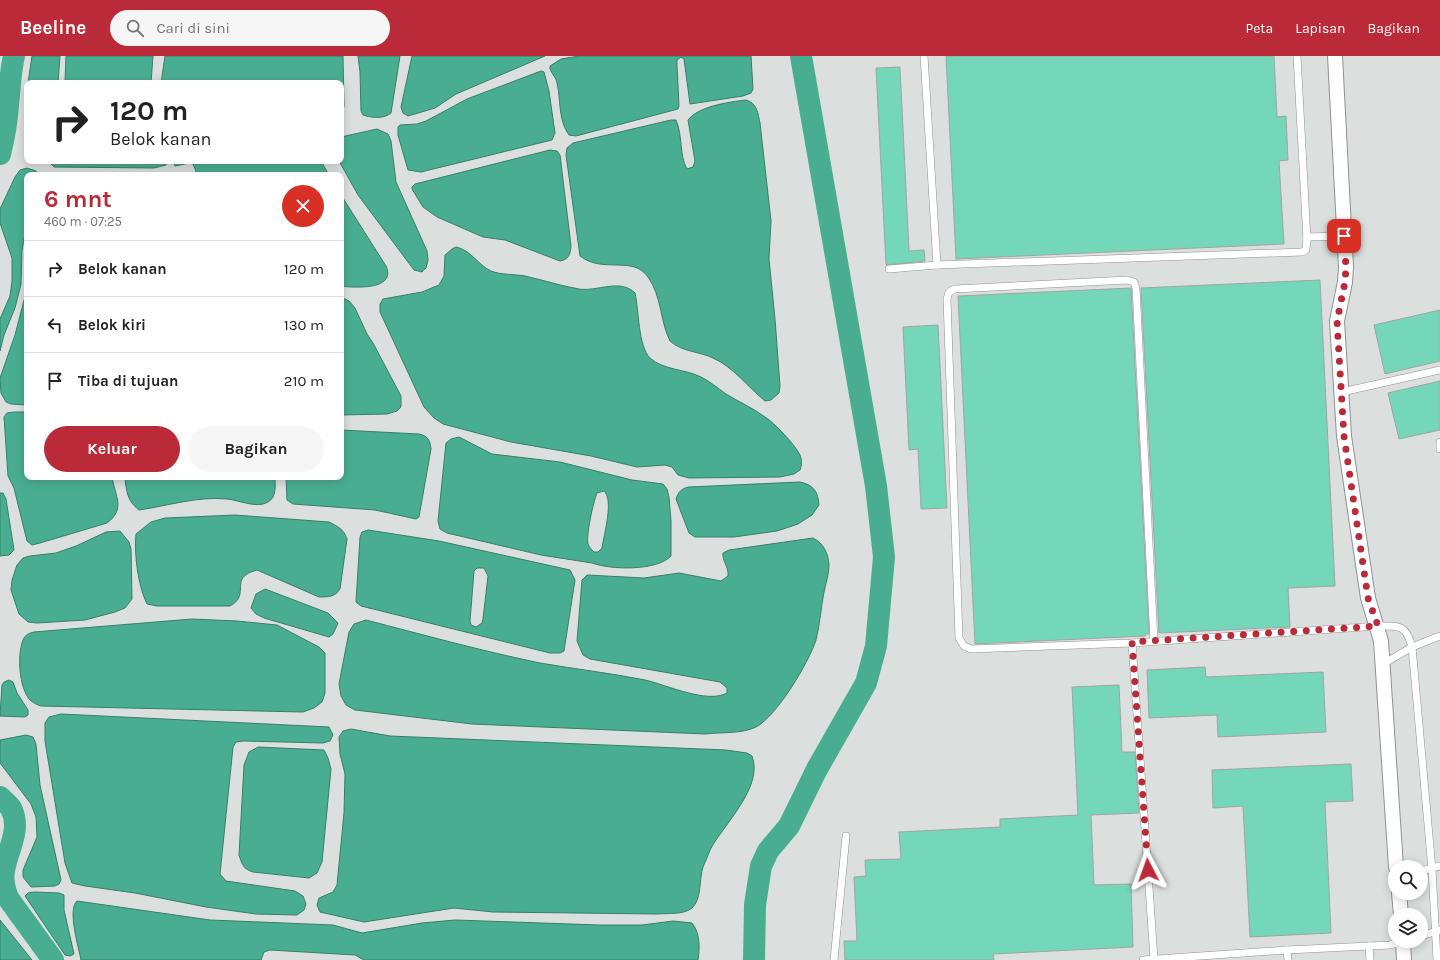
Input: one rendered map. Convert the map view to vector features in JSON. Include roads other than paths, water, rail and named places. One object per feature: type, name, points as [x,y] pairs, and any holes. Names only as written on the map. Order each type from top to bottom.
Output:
[{"type":"street","points":[[1335,56],[1346,267],[1345,282],[1337,321],[1344,436],[1368,598],[1378,626],[1381,641],[1396,860]]},
{"type":"street","points":[[1404,948],[1404,960]]},
{"type":"lane","points":[[924,56],[937,265]]},
{"type":"lane","points":[[889,268],[1302,252],[1306,250],[1307,240],[1297,56]]},
{"type":"lane","points":[[1307,240],[1306,237],[1344,236]]},
{"type":"lane","points":[[1154,641],[1136,288],[1134,282],[1127,280],[955,289],[950,292],[947,299],[959,638],[964,646],[971,649],[1154,641],[1378,626],[1398,626],[1406,630],[1410,637],[1412,647],[1437,931],[1437,960]]},
{"type":"lane","points":[[1342,392],[1440,370]]},
{"type":"lane","points":[[1440,442],[1440,449]]},
{"type":"lane","points":[[1383,664],[1412,647],[1440,636]]},
{"type":"lane","points":[[1132,642],[1154,959]]},
{"type":"lane","points":[[834,960],[846,836]]},
{"type":"lane","points":[[1428,870],[1440,866]]},
{"type":"lane","points":[[1143,960],[1388,944]]},
{"type":"lane","points":[[1369,946],[1370,960]]},
{"type":"lane","points":[[1287,950],[1288,960]]},
{"type":"waterway","points":[[0,154],[6,124],[14,56]]},
{"type":"waterway","points":[[754,960],[755,905],[761,866],[768,851],[789,826],[817,769],[866,683],[876,646],[884,557],[876,486],[801,56]]},
{"type":"waterway","points":[[0,797],[11,808],[15,824],[13,840],[3,875],[6,892],[8,898],[53,960]]}]
